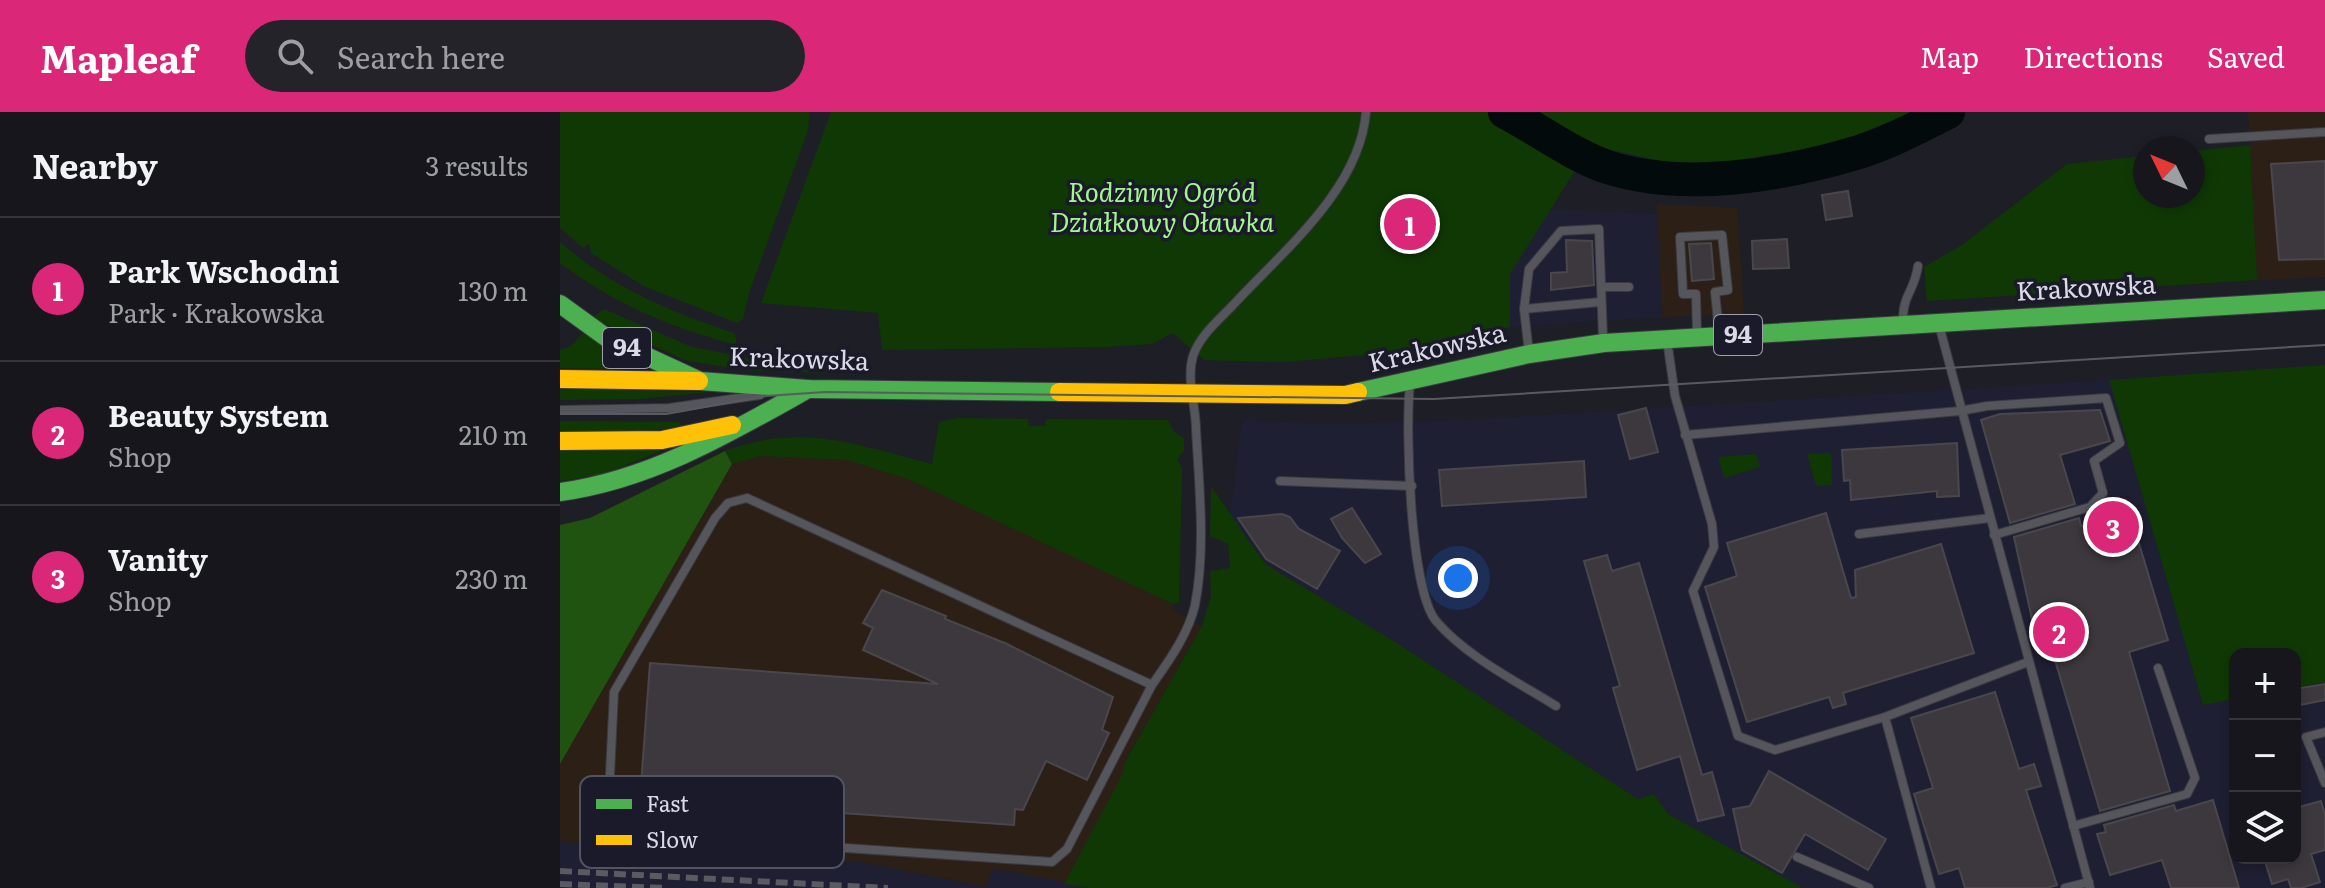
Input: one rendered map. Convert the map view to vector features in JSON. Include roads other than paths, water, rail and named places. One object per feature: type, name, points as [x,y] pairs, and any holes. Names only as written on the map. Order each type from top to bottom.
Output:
[{"type":"main road","name":"Krakowska","points":[[560,379],[700,381],[808,389],[1345,395],[1529,354],[1604,343],[2325,300]]},
{"type":"main road","name":"94","points":[[560,304],[607,338],[700,381]]},
{"type":"main road","name":"94","points":[[560,492],[626,478],[749,421],[808,389]]},
{"type":"main road","points":[[560,441],[662,440],[749,421]]},
{"type":"lane","points":[[844,848],[1052,862],[1067,849],[1195,606],[1199,547],[1194,355],[1204,336],[1289,245],[1341,181],[1356,152],[1366,112]]},
{"type":"lane","points":[[2209,139],[2325,132]]},
{"type":"lane","points":[[1529,354],[1524,309],[1529,269],[1561,231],[1599,229],[1604,343]]},
{"type":"lane","points":[[1722,235],[1728,290],[1715,292],[1683,294],[1680,237],[1722,235]]},
{"type":"lane","points":[[1903,325],[1902,301],[1915,285],[1918,266]]},
{"type":"lane","points":[[1602,287],[1629,287]]},
{"type":"lane","points":[[1715,292],[1719,337]]},
{"type":"lane","points":[[1696,294],[1696,338]]},
{"type":"lane","points":[[1524,309],[1600,302]]},
{"type":"lane","points":[[1938,323],[2090,885],[2065,888]]},
{"type":"lane","points":[[1667,339],[1675,396],[1712,524],[1714,547],[1693,591],[1738,736],[1775,750],[1885,717],[2028,662]]},
{"type":"lane","points":[[1411,380],[1412,486],[1420,587],[1434,619],[1473,653],[1556,706]]},
{"type":"lane","points":[[560,410],[669,408],[808,389]]},
{"type":"lane","points":[[1685,435],[1987,406],[2106,398],[2120,443],[2094,461],[2103,493],[2090,507],[1994,535]]},
{"type":"lane","points":[[1280,481],[1412,486]]},
{"type":"lane","points":[[610,776],[614,692],[715,518],[728,503],[747,498],[1152,685]]},
{"type":"lane","points":[[1859,534],[1990,518]]},
{"type":"lane","points":[[2073,826],[2187,794],[2195,778],[2158,668]]},
{"type":"lane","points":[[1885,717],[1931,888]]},
{"type":"lane","points":[[2325,732],[2306,737],[2325,783]]},
{"type":"lane","points":[[1797,857],[1869,888]]},
{"type":"waterway","points":[[1505,112],[1568,149],[1607,167],[1637,174],[1701,179],[1734,178],[1830,160],[1882,144],[1948,112]]},
{"type":"tram line","points":[[560,414],[666,414],[766,396],[825,392],[1434,399],[2325,345]]},
{"type":"railway","points":[[560,871],[888,888]]},
{"type":"railway","points":[[560,884],[666,888]]},
{"type":"place","name":"Park Wschodni","points":[[1410,224]]},
{"type":"place","name":"Vanity","points":[[2113,527]]},
{"type":"place","name":"Beauty System","points":[[2059,632]]},
{"type":"park label","name":"Rodzinny Ogród Działkowy Oławka","points":[[1162,208]]}]
